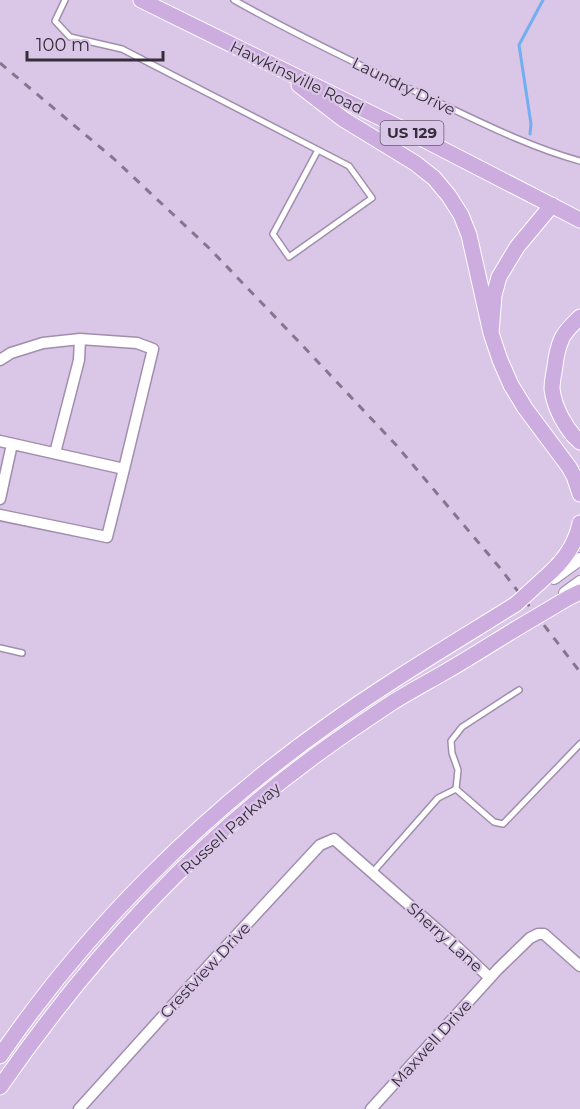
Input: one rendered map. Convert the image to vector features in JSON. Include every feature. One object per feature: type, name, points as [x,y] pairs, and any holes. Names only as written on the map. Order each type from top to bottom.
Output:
[{"type":"main road","name":"Hawkinsville Road","points":[[141,0],[580,220]]},
{"type":"main road","points":[[270,63],[342,119],[415,163],[440,184],[461,215],[469,235],[491,333],[511,385],[525,408],[569,466],[580,494]]},
{"type":"main road","points":[[491,333],[494,295],[499,277],[517,247],[552,205]]},
{"type":"main road","points":[[580,317],[561,339],[552,387],[554,401],[561,416],[580,442]]},
{"type":"main road","name":"Russell Parkway","points":[[0,1056],[56,981],[114,913],[164,862],[255,781],[323,728],[397,678],[492,619],[553,575],[572,546],[580,523]]},
{"type":"main road","name":"Russell Parkway","points":[[0,1087],[48,1020],[113,942],[166,886],[282,781],[335,741],[390,704],[468,659],[571,594]]},
{"type":"street","points":[[55,453],[79,360],[80,339]]},
{"type":"street","points":[[0,360],[11,353],[43,343],[80,339],[137,343],[153,349],[107,537],[0,514]]},
{"type":"street","points":[[0,441],[124,469]]},
{"type":"street","points":[[0,500],[12,444]]},
{"type":"street","points":[[553,575],[580,559]]},
{"type":"street","points":[[571,594],[580,582]]},
{"type":"street","name":"Crestview Drive","points":[[79,1109],[320,845],[334,839],[336,841]]},
{"type":"street","name":"Sherry Lane","points":[[336,841],[490,978],[530,938],[538,934],[544,934],[580,966]]},
{"type":"street","name":"Maxwell Drive","points":[[371,1109],[490,978]]},
{"type":"lane","points":[[65,0],[55,21],[70,37],[122,49],[318,150],[349,166],[372,198],[289,257],[273,234],[318,150]]},
{"type":"lane","name":"Laundry Drive","points":[[234,0],[253,12],[483,124],[560,156],[580,161]]},
{"type":"lane","points":[[0,648],[22,653]]},
{"type":"lane","points":[[456,789],[458,770],[452,753],[451,741],[462,727],[519,690]]},
{"type":"lane","points":[[456,789],[494,822],[503,824],[580,744]]},
{"type":"lane","points":[[372,873],[438,798],[456,789]]},
{"type":"waterway","points":[[530,134],[531,124],[519,45],[543,0]]},
{"type":"railway","points":[[0,63],[113,158],[209,248],[302,345],[397,446],[500,568],[580,672]]}]
